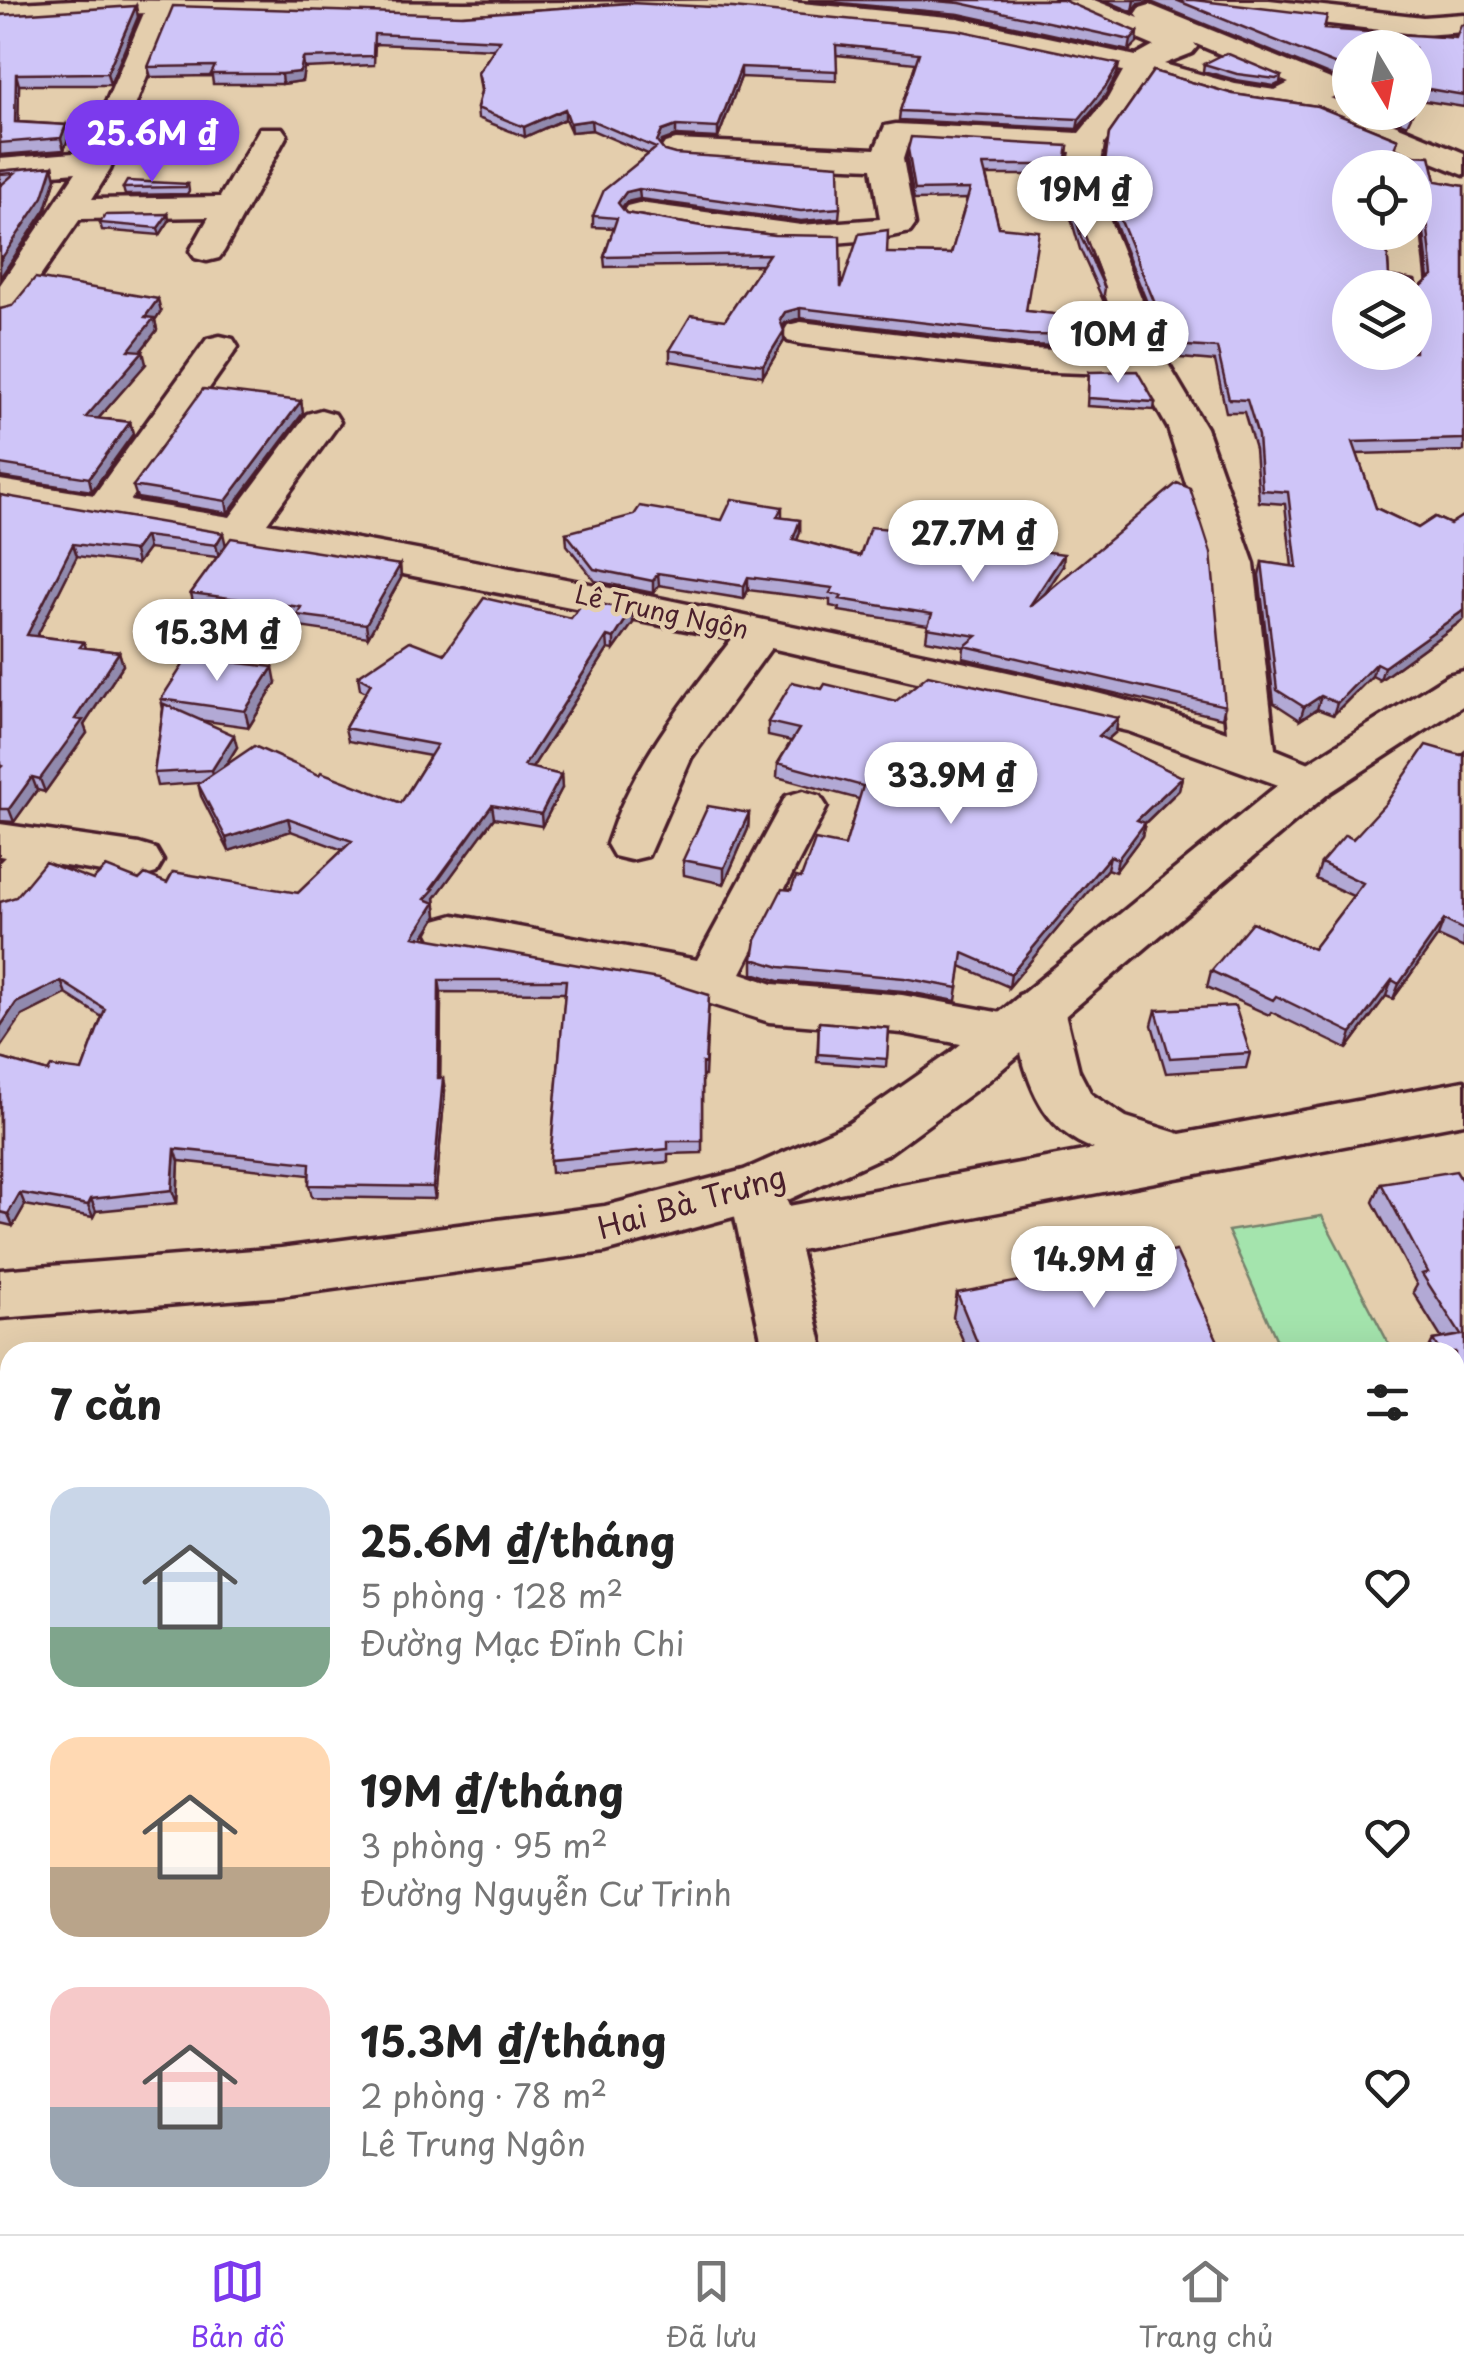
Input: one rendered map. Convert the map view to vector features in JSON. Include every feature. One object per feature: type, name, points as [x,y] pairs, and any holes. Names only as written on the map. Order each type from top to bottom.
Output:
[{"type":"street","points":[[1070,0],[1172,28],[1232,93],[1332,102]]},
{"type":"street","points":[[1116,0],[1332,100]]},
{"type":"street","points":[[0,13],[162,2],[464,12],[547,4],[677,2],[958,27],[1464,23]]},
{"type":"street","points":[[0,308],[17,265],[71,209],[97,161],[162,2]]},
{"type":"street","points":[[1172,28],[1088,143],[1082,190],[1150,364],[1187,428],[1233,564],[1252,754]]},
{"type":"street","points":[[638,214],[786,234],[879,230],[898,225],[888,158],[896,133],[1088,143]]},
{"type":"street","points":[[207,251],[272,135]]},
{"type":"street","points":[[1401,137],[1464,144]]},
{"type":"street","points":[[1401,137],[1464,165]]},
{"type":"street","points":[[676,150],[888,158]]},
{"type":"street","points":[[0,169],[97,161]]},
{"type":"street","points":[[71,209],[232,207]]},
{"type":"street","points":[[801,333],[1027,360],[1150,364]]},
{"type":"street","points":[[104,509],[220,346]]},
{"type":"street","points":[[241,530],[320,422]]},
{"type":"street","name":"Lê Trung Ngôn","points":[[0,492],[414,560],[760,632],[1166,727],[1252,754],[1312,782]]},
{"type":"street","points":[[631,844],[640,806],[671,752],[760,632]]},
{"type":"street","name":"Hai Bà Trưng","points":[[0,1294],[281,1272],[762,1211],[868,1139],[1024,1021],[1312,782],[1464,684]]},
{"type":"street","points":[[711,982],[804,807]]},
{"type":"street","points":[[0,896],[20,843],[139,860]]},
{"type":"street","points":[[454,933],[711,982],[769,1004],[1024,1021],[1071,1110],[1101,1133],[1179,1155]]},
{"type":"street","points":[[792,1342],[762,1211],[1179,1155],[1464,1102]]},
{"type":"green space","points":[[1322,1216],[1388,1342],[1278,1342],[1228,1231]]},
{"type":"building","points":[[923,0],[1063,0],[1138,32],[1131,40],[960,3]]},
{"type":"building","points":[[1176,0],[1327,16],[1324,29],[1339,30],[1332,30],[1332,63]]},
{"type":"building","points":[[630,3],[733,8],[958,30],[1119,64],[1079,119],[900,111],[919,53],[836,45],[837,71],[741,67],[718,128],[676,126],[662,131],[657,142],[664,151],[675,154],[839,165],[840,208],[801,211],[639,189],[626,192],[618,203],[626,213],[707,227],[774,235],[840,236],[841,288],[859,234],[888,230],[887,253],[951,254],[970,189],[915,190],[908,149],[911,137],[1068,146],[1063,175],[1060,165],[983,165],[999,227],[1039,231],[1026,311],[1089,318],[1087,336],[1029,335],[800,308],[785,312],[780,320],[784,331],[763,365],[670,350],[691,315],[725,320],[769,254],[604,257],[617,218],[593,216],[604,190],[656,148],[591,120],[570,123],[565,109],[524,127],[477,108],[482,88],[478,73],[500,40],[374,34],[373,56],[303,58],[300,72],[281,74],[211,74],[215,66],[148,67],[173,6],[463,15]]},
{"type":"building","points":[[136,6],[107,73],[16,74],[15,122],[66,125],[61,138],[0,143],[0,15]]},
{"type":"building","points":[[1461,25],[1464,25],[1464,95],[1432,90],[1432,36],[1456,38]]},
{"type":"building","points":[[1226,53],[1281,76],[1276,79],[1237,74],[1204,64]]},
{"type":"building","points":[[1153,71],[1233,94],[1317,106],[1332,112],[1332,130],[1376,130],[1398,139],[1394,150],[1332,150],[1332,250],[1387,250],[1389,270],[1332,270],[1332,370],[1432,370],[1432,164],[1436,181],[1464,186],[1464,439],[1353,442],[1376,508],[1418,528],[1435,517],[1450,524],[1464,515],[1464,610],[1384,667],[1376,663],[1337,703],[1321,696],[1304,707],[1277,690],[1262,562],[1297,567],[1288,492],[1262,490],[1258,436],[1247,400],[1229,399],[1217,348],[1172,345],[1103,177],[1109,134]]},
{"type":"building","points":[[53,166],[43,197],[0,261],[0,186],[15,173],[0,171]]},
{"type":"building","points":[[127,181],[188,184],[123,188]]},
{"type":"building","points":[[1070,197],[1105,288],[1081,237]]},
{"type":"building","points":[[168,214],[158,228],[100,223],[105,215]]},
{"type":"building","points":[[35,278],[158,299],[145,317],[154,318],[129,350],[143,351],[86,417],[130,422],[89,478],[0,464],[0,309],[12,306]]},
{"type":"building","points":[[1100,315],[1117,316],[1124,333],[1097,333]]},
{"type":"building","points":[[1137,371],[1155,402],[1088,398],[1089,372]]},
{"type":"building","points":[[203,389],[301,401],[226,501],[133,486]]},
{"type":"building","points":[[1177,483],[1190,488],[1211,553],[1225,706],[965,646],[977,636],[927,628],[932,614],[840,599],[842,596],[830,593],[833,588],[748,577],[744,586],[658,573],[653,581],[594,569],[566,533],[634,515],[640,506],[722,520],[732,499],[782,507],[777,517],[800,520],[793,539],[860,556],[870,527],[890,529],[891,523],[982,537],[980,543],[1064,554],[1029,607]]},
{"type":"building","points":[[0,495],[223,533],[216,545],[145,536],[134,551],[73,544],[27,635],[84,642],[80,647],[119,652],[75,719],[83,720],[40,779],[32,777],[9,809],[0,809]]},
{"type":"building","points":[[231,538],[400,565],[366,624],[297,615],[301,607],[191,593]]},
{"type":"building","points":[[484,598],[571,618],[584,601],[632,610],[614,638],[607,636],[524,766],[561,775],[541,814],[492,805],[431,888],[434,889],[425,899],[435,903],[414,936],[658,979],[709,995],[705,1064],[702,1063],[702,1141],[668,1141],[668,1149],[550,1160],[566,980],[439,980],[438,1078],[443,1078],[433,1187],[309,1185],[310,1163],[175,1149],[172,1190],[91,1199],[88,1205],[20,1193],[8,1214],[0,1212],[0,1058],[48,1072],[51,1067],[82,1071],[105,1009],[61,981],[16,1003],[0,1027],[0,902],[16,897],[45,862],[93,880],[106,867],[139,880],[145,874],[167,883],[173,872],[298,893],[352,841],[288,818],[226,838],[198,784],[254,746],[319,775],[321,772],[401,803],[437,745],[345,728],[371,683],[358,676],[410,641],[444,654]]},
{"type":"building","points":[[188,657],[273,667],[245,711],[161,699]]},
{"type":"building","points":[[928,675],[1118,718],[1099,736],[1182,777],[1137,820],[1145,823],[1118,859],[1110,856],[1011,974],[963,953],[958,988],[904,978],[780,967],[753,959],[756,940],[782,889],[791,890],[796,877],[801,878],[815,840],[845,846],[863,786],[778,763],[799,729],[768,722],[792,682],[822,689],[825,684],[896,701]]},
{"type":"building","points":[[164,704],[234,735],[212,770],[154,773]]},
{"type":"building","points":[[1426,745],[1461,755],[1464,752],[1464,930],[1444,920],[1399,984],[1392,980],[1352,1033],[1276,996],[1273,1000],[1211,971],[1252,922],[1313,949],[1363,883],[1321,863],[1345,835],[1353,839],[1386,803]]},
{"type":"building","points":[[708,806],[749,813],[724,868],[683,860]]},
{"type":"building","points":[[1235,1006],[1250,1053],[1170,1058],[1156,1010]]},
{"type":"building","points":[[819,1022],[889,1028],[887,1059],[818,1054]]},
{"type":"building","points":[[1456,1171],[1464,1184],[1464,1342],[1433,1340],[1461,1335],[1422,1274],[1428,1272],[1381,1183]]},
{"type":"building","points":[[1176,1251],[1218,1342],[977,1342],[957,1293]]}]
